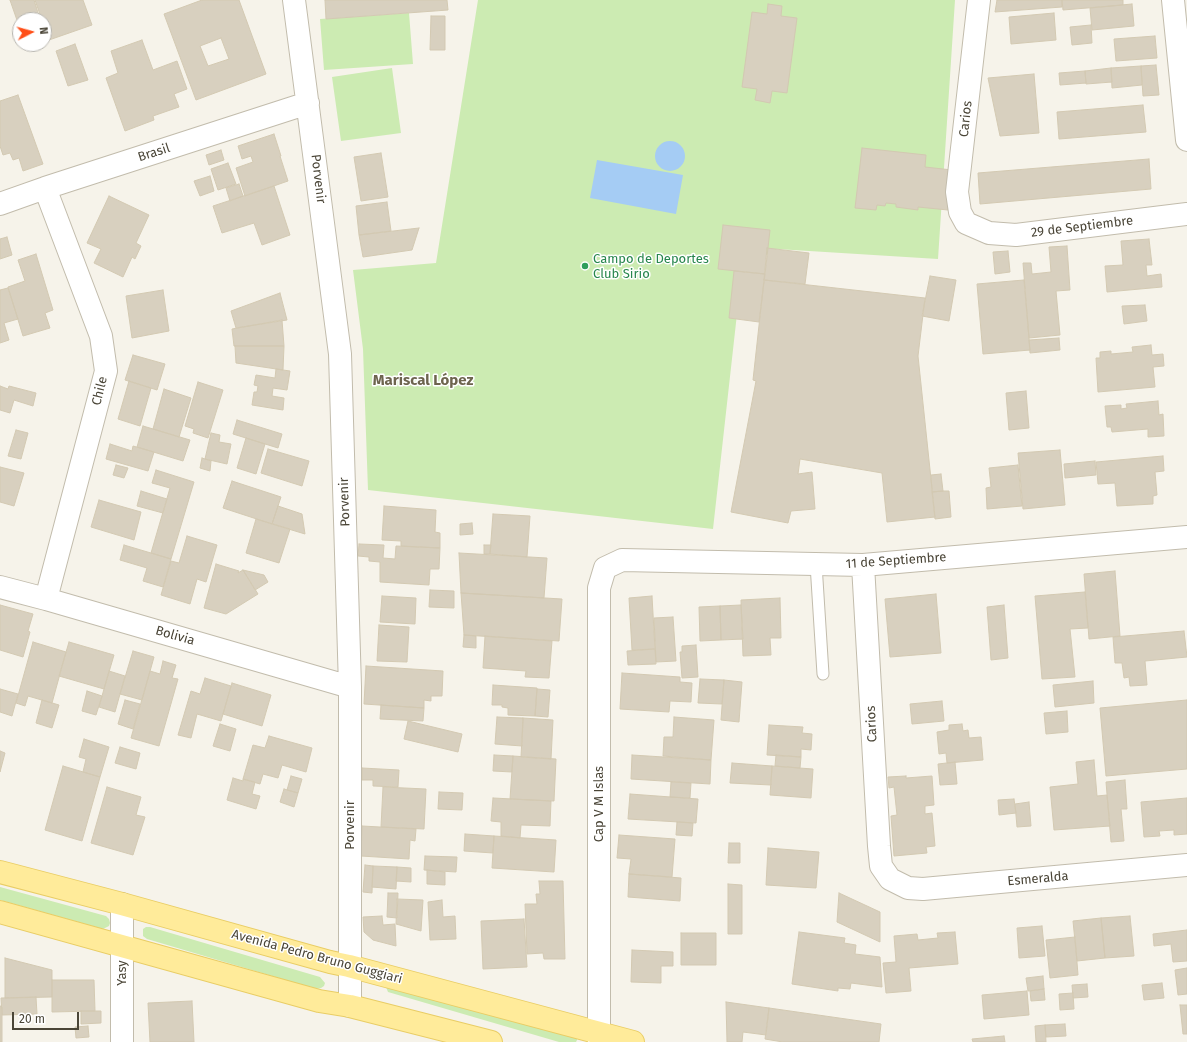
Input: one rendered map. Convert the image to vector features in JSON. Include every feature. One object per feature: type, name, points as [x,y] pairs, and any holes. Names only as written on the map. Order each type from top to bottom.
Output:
[{"type":"main road","name":"Avenida Pedro Bruno Guggiari","points":[[0,872],[349,966],[599,1037],[633,1042]]},
{"type":"main road","points":[[0,912],[319,1001],[350,1006],[491,1042]]},
{"type":"street","name":"Porvenir","points":[[294,0],[340,354],[350,687],[350,1006]]},
{"type":"street","name":"Carios","points":[[977,229],[966,224],[960,212],[957,192],[979,0]]},
{"type":"street","points":[[1173,0],[1187,140]]},
{"type":"street","name":"Brasil","points":[[0,204],[308,103]]},
{"type":"street","name":"Chile","points":[[45,188],[101,336],[106,370],[46,599]]},
{"type":"street","name":"29 de Septiembre","points":[[977,229],[1002,235],[1016,235],[1187,214]]},
{"type":"street","name":"11 de Septiembre","points":[[605,568],[622,560],[863,565],[1187,537]]},
{"type":"street","name":"Carios","points":[[863,565],[879,846],[881,866],[890,879]]},
{"type":"street","name":"Cap V M Islas","points":[[599,1037],[599,588],[605,568]]},
{"type":"street","name":"Bolivia","points":[[0,587],[350,687]]},
{"type":"street","name":"Esmeralda","points":[[890,879],[908,888],[923,889],[1187,865]]},
{"type":"street","name":"Yasy","points":[[122,904],[122,1042]]},
{"type":"lane","points":[[816,564],[823,674]]},
{"type":"green space","name":"Campo de Deportes Club Sirio","points":[[478,0],[955,0],[938,259],[777,249],[742,269],[713,529],[368,490],[363,349],[353,270],[436,263]]},
{"type":"green space","points":[[409,13],[413,64],[324,70],[320,19]]},
{"type":"green space","points":[[392,68],[401,133],[341,141],[332,77]]},
{"type":"green space","points":[[0,887],[106,916],[109,919],[109,926],[103,929],[0,900]]},
{"type":"green space","points":[[146,927],[320,977],[325,983],[321,988],[316,989],[147,939],[143,936],[143,929]]},
{"type":"green space","points":[[386,987],[577,1036],[577,1040],[576,1042],[559,1042],[388,992]]},
{"type":"water","points":[[670,141],[676,142],[684,150],[684,162],[676,170],[670,171],[664,170],[656,162],[655,156],[656,150],[664,142]]},
{"type":"water","points":[[597,160],[683,175],[676,214],[590,198]]},
{"type":"building","points":[[10,0],[34,0],[38,12],[14,12]]},
{"type":"building","points":[[35,0],[83,0],[92,25],[52,39],[52,12],[39,12]]},
{"type":"building","points":[[202,0],[239,0],[266,74],[196,100],[164,14]],"holes":[[[221,38],[229,59],[208,66],[200,46]]]},
{"type":"building","points":[[325,0],[447,0],[448,10],[326,19]]},
{"type":"building","points":[[997,0],[1062,0],[1062,7],[995,12]]},
{"type":"building","points":[[1062,0],[1123,0],[1123,5],[1063,10]]},
{"type":"building","points":[[768,4],[782,6],[781,16],[797,18],[787,93],[772,91],[770,103],[755,100],[757,89],[742,87],[752,12],[767,14]]},
{"type":"building","points":[[1132,4],[1134,26],[1092,30],[1090,8]]},
{"type":"building","points":[[1054,13],[1056,40],[1011,44],[1009,17]]},
{"type":"building","points":[[431,16],[445,16],[445,50],[430,50]]},
{"type":"building","points":[[1091,25],[1092,43],[1072,45],[1070,27]]},
{"type":"building","points":[[1155,36],[1157,58],[1116,61],[1114,39]]},
{"type":"building","points":[[142,40],[153,70],[177,61],[187,89],[174,94],[179,107],[153,116],[154,120],[125,131],[106,78],[118,73],[111,51]]},
{"type":"building","points":[[75,44],[88,80],[68,86],[56,51]]},
{"type":"building","points":[[1156,65],[1159,95],[1143,96],[1141,66]]},
{"type":"building","points":[[1141,66],[1142,85],[1112,88],[1111,68]]},
{"type":"building","points":[[1111,68],[1112,82],[1086,84],[1085,71]]},
{"type":"building","points":[[1085,71],[1086,83],[1060,85],[1059,73]]},
{"type":"building","points":[[1034,74],[1039,133],[1000,136],[988,78]]},
{"type":"building","points":[[18,95],[43,164],[23,171],[19,158],[13,160],[10,153],[3,155],[0,146],[0,101]]},
{"type":"building","points":[[1143,105],[1146,132],[1059,139],[1057,112]]},
{"type":"building","points":[[274,134],[288,181],[245,196],[236,168],[253,162],[251,156],[242,159],[238,146]]},
{"type":"building","points":[[862,148],[926,155],[925,167],[952,170],[948,210],[918,207],[918,210],[896,207],[896,204],[886,203],[885,206],[877,205],[876,210],[855,208]]},
{"type":"building","points":[[221,150],[224,160],[209,165],[206,155]]},
{"type":"building","points":[[381,153],[388,197],[361,201],[354,157]]},
{"type":"building","points":[[1149,159],[1151,189],[980,204],[978,173]]},
{"type":"building","points":[[228,163],[236,184],[218,190],[211,169]]},
{"type":"building","points":[[210,176],[214,191],[200,196],[194,181]]},
{"type":"building","points":[[239,184],[243,196],[230,201],[226,188]]},
{"type":"building","points":[[274,186],[290,235],[262,245],[254,223],[222,233],[213,206]]},
{"type":"building","points":[[109,196],[149,215],[136,243],[141,246],[135,259],[132,257],[123,277],[94,263],[101,249],[87,243]]},
{"type":"building","points":[[387,202],[391,231],[359,235],[356,206]]},
{"type":"building","points":[[723,225],[770,230],[765,274],[718,269]]},
{"type":"building","points":[[419,228],[412,250],[363,257],[359,235]]},
{"type":"building","points":[[7,237],[12,255],[0,259],[0,239]]},
{"type":"building","points":[[1149,239],[1152,265],[1146,265],[1147,276],[1161,274],[1162,287],[1107,292],[1105,266],[1123,265],[1121,241]]},
{"type":"building","points":[[1067,246],[1070,290],[1056,291],[1060,335],[1029,338],[1023,263],[1031,263],[1032,274],[1051,272],[1049,247]]},
{"type":"building","points":[[767,248],[809,253],[805,284],[764,280]]},
{"type":"building","points":[[1008,251],[1010,272],[995,274],[993,252]]},
{"type":"building","points":[[36,254],[53,310],[45,313],[50,328],[23,336],[8,287],[25,281],[18,260]]},
{"type":"building","points":[[734,271],[765,274],[759,322],[729,318]]},
{"type":"building","points":[[930,276],[956,280],[949,321],[922,316]]},
{"type":"building","points":[[764,280],[925,298],[918,356],[935,517],[887,522],[882,473],[800,459],[798,474],[812,472],[815,509],[791,511],[788,523],[731,512],[756,381],[753,380]]},
{"type":"building","points":[[1024,280],[1030,350],[983,354],[977,284]]},
{"type":"building","points":[[8,288],[18,319],[4,323],[9,340],[0,343],[0,290]]},
{"type":"building","points":[[163,290],[169,331],[132,338],[126,296]]},
{"type":"building","points":[[280,293],[287,320],[236,328],[231,311]]},
{"type":"building","points":[[1145,305],[1147,321],[1124,324],[1122,306]]},
{"type":"building","points":[[282,320],[284,346],[234,346],[232,329]]},
{"type":"building","points":[[1059,338],[1060,350],[1030,353],[1029,340]]},
{"type":"building","points":[[1151,345],[1152,355],[1163,354],[1164,366],[1153,367],[1155,387],[1098,392],[1096,358],[1100,358],[1100,352],[1111,351],[1111,354],[1133,352],[1132,347]]},
{"type":"building","points":[[235,346],[284,346],[283,370],[236,363]]},
{"type":"building","points":[[133,355],[165,364],[157,390],[125,380]]},
{"type":"building","points":[[276,369],[290,371],[287,390],[273,388],[272,396],[284,398],[283,410],[252,405],[254,392],[257,392],[258,386],[254,385],[256,375],[275,378]]},
{"type":"building","points":[[129,381],[151,388],[140,426],[118,419]]},
{"type":"building","points":[[198,382],[223,390],[208,438],[193,433],[194,429],[185,426]]},
{"type":"building","points":[[0,386],[8,389],[9,386],[36,393],[33,406],[14,400],[10,413],[0,410]]},
{"type":"building","points":[[164,389],[191,398],[179,437],[153,429]]},
{"type":"building","points":[[1026,391],[1029,428],[1009,430],[1006,393]]},
{"type":"building","points":[[1158,401],[1159,415],[1163,414],[1164,436],[1148,437],[1148,429],[1112,432],[1111,427],[1107,427],[1105,406],[1121,405],[1121,409],[1127,408],[1126,404]]},
{"type":"building","points":[[237,420],[282,434],[278,448],[233,434]]},
{"type":"building","points":[[143,426],[190,440],[183,461],[137,447]]},
{"type":"building","points":[[16,430],[28,433],[21,459],[8,456]]},
{"type":"building","points":[[211,433],[220,435],[219,442],[231,444],[227,464],[205,459]]},
{"type":"building","points":[[246,438],[265,444],[256,474],[237,468]]},
{"type":"building","points":[[110,444],[132,451],[133,446],[154,452],[148,471],[106,459]]},
{"type":"building","points":[[268,449],[309,461],[302,486],[261,473]]},
{"type":"building","points":[[1060,450],[1065,505],[1023,509],[1018,453]]},
{"type":"building","points":[[1163,456],[1164,471],[1155,472],[1157,495],[1153,496],[1153,504],[1117,506],[1115,483],[1098,484],[1096,462]]},
{"type":"building","points":[[202,458],[211,461],[210,471],[200,468]]},
{"type":"building","points":[[1095,461],[1096,475],[1065,478],[1064,464]]},
{"type":"building","points":[[116,465],[128,468],[124,478],[113,475]]},
{"type":"building","points":[[1018,465],[1022,506],[987,509],[986,488],[991,487],[989,468]]},
{"type":"building","points":[[0,467],[24,473],[14,506],[0,502]]},
{"type":"building","points":[[156,470],[194,482],[171,559],[151,553],[170,488],[152,483]]},
{"type":"building","points":[[941,474],[943,491],[932,492],[931,475]]},
{"type":"building","points":[[232,481],[281,497],[272,524],[223,508]]},
{"type":"building","points":[[141,491],[167,499],[163,513],[137,506]]},
{"type":"building","points":[[949,491],[951,517],[935,519],[932,492]]},
{"type":"building","points":[[99,500],[141,512],[134,540],[91,527]]},
{"type":"building","points":[[278,506],[302,514],[305,534],[272,524]]},
{"type":"building","points":[[384,506],[436,510],[435,532],[440,533],[440,548],[401,546],[401,541],[382,540]]},
{"type":"building","points":[[493,514],[530,516],[527,557],[490,554]]},
{"type":"building","points":[[256,519],[290,529],[279,563],[246,553]]},
{"type":"building","points":[[472,523],[473,534],[460,535],[460,524]]},
{"type":"building","points":[[187,536],[217,545],[206,582],[197,579],[190,604],[161,595],[171,561],[179,563]]},
{"type":"building","points":[[359,544],[384,545],[383,558],[395,559],[396,546],[440,548],[439,569],[430,569],[429,585],[380,582],[380,562],[369,561],[369,557],[358,556]]},
{"type":"building","points":[[124,545],[171,559],[163,587],[143,581],[147,568],[120,560]]},
{"type":"building","points":[[484,545],[491,545],[490,554],[484,554]]},
{"type":"building","points":[[459,553],[547,558],[544,598],[461,593]]},
{"type":"building","points":[[216,564],[239,571],[238,573],[243,570],[258,594],[226,614],[204,608]]},
{"type":"building","points":[[243,570],[264,575],[268,582],[255,590]]},
{"type":"building","points":[[1115,571],[1120,636],[1089,639],[1084,574]]},
{"type":"building","points":[[430,590],[454,591],[454,608],[429,607]]},
{"type":"building","points":[[1085,592],[1088,628],[1070,629],[1075,677],[1042,679],[1035,596]]},
{"type":"building","points":[[461,593],[562,599],[559,641],[464,635]]},
{"type":"building","points":[[936,594],[941,653],[890,657],[885,599]]},
{"type":"building","points":[[382,596],[416,598],[415,624],[380,622]]},
{"type":"building","points":[[652,596],[655,649],[632,650],[629,598]]},
{"type":"building","points":[[780,598],[781,638],[770,638],[771,655],[743,656],[741,600]]},
{"type":"building","points":[[0,605],[33,614],[23,657],[0,650]]},
{"type":"building","points":[[741,605],[743,639],[721,640],[720,606]]},
{"type":"building","points":[[1004,605],[1008,658],[991,660],[987,607]]},
{"type":"building","points":[[720,606],[721,640],[700,641],[699,607]]},
{"type":"building","points":[[673,617],[676,661],[656,662],[654,618]]},
{"type":"building","points":[[379,625],[409,627],[407,662],[377,661]]},
{"type":"building","points":[[1184,631],[1187,657],[1145,661],[1147,685],[1130,686],[1129,677],[1124,678],[1122,663],[1115,663],[1113,637]]},
{"type":"building","points":[[464,635],[476,636],[476,648],[463,647]]},
{"type":"building","points":[[485,636],[552,641],[549,678],[525,677],[526,671],[483,668]]},
{"type":"building","points":[[33,642],[66,652],[52,703],[28,696],[25,706],[16,703]]},
{"type":"building","points":[[69,642],[114,655],[104,689],[59,676]]},
{"type":"building","points":[[696,645],[698,677],[682,678],[680,652],[682,652],[682,646]]},
{"type":"building","points":[[655,649],[656,664],[628,665],[627,651]]},
{"type":"building","points":[[133,651],[154,657],[142,700],[120,694]]},
{"type":"building","points":[[163,661],[176,665],[172,678],[178,679],[159,746],[131,738],[150,671],[160,674]]},
{"type":"building","points":[[366,666],[443,671],[442,696],[431,696],[431,701],[424,700],[424,708],[364,704]]},
{"type":"building","points":[[109,671],[125,676],[115,712],[99,707]]},
{"type":"building","points":[[622,673],[680,677],[680,682],[692,683],[691,702],[670,701],[669,712],[620,709]]},
{"type":"building","points":[[205,678],[231,686],[221,721],[197,714],[191,738],[178,735],[191,691],[200,694]]},
{"type":"building","points":[[700,679],[724,680],[722,704],[698,703]]},
{"type":"building","points":[[724,680],[742,682],[739,722],[721,720]]},
{"type":"building","points":[[1093,681],[1094,703],[1055,707],[1053,685]]},
{"type":"building","points":[[232,683],[271,695],[262,726],[223,714]]},
{"type":"building","points":[[493,685],[537,688],[535,716],[508,715],[508,708],[502,707],[502,705],[492,705]]},
{"type":"building","points":[[0,689],[18,694],[12,716],[0,712]]},
{"type":"building","points":[[537,689],[550,690],[548,717],[535,716]]},
{"type":"building","points":[[87,691],[102,696],[96,715],[82,711]]},
{"type":"building","points":[[42,700],[59,705],[52,728],[36,723]]},
{"type":"building","points":[[125,700],[140,704],[133,729],[118,724]]},
{"type":"building","points":[[1187,700],[1187,769],[1106,776],[1100,708]]},
{"type":"building","points":[[942,701],[944,721],[912,724],[910,704]]},
{"type":"building","points":[[381,705],[424,708],[423,721],[380,719]]},
{"type":"building","points":[[1067,711],[1068,732],[1046,734],[1044,713]]},
{"type":"building","points":[[497,717],[523,718],[522,746],[495,744]]},
{"type":"building","points":[[674,717],[714,720],[711,760],[663,756],[664,737],[673,737]]},
{"type":"building","points":[[523,718],[553,720],[551,759],[521,757]]},
{"type":"building","points":[[408,721],[462,734],[458,752],[404,739]]},
{"type":"building","points":[[220,724],[236,729],[230,751],[213,746]]},
{"type":"building","points":[[962,724],[963,731],[968,730],[969,738],[981,737],[983,760],[947,763],[946,753],[939,754],[937,732],[949,730],[949,725]]},
{"type":"building","points":[[769,725],[803,727],[802,733],[812,734],[811,750],[801,749],[801,757],[767,755]]},
{"type":"building","points":[[269,736],[312,748],[306,772],[282,765],[278,778],[263,774],[260,784],[243,779],[253,745],[265,748]]},
{"type":"building","points":[[84,739],[109,747],[100,777],[83,772],[86,759],[79,757]]},
{"type":"building","points":[[120,747],[140,753],[136,769],[115,763]]},
{"type":"building","points":[[0,751],[5,753],[0,772]]},
{"type":"building","points":[[494,755],[513,756],[512,772],[493,771]]},
{"type":"building","points":[[632,755],[711,760],[710,784],[631,779]]},
{"type":"building","points":[[776,755],[801,757],[800,768],[775,766]]},
{"type":"building","points":[[513,756],[556,759],[554,801],[510,799]]},
{"type":"building","points":[[1094,760],[1097,796],[1107,795],[1110,826],[1054,830],[1050,787],[1078,784],[1076,762]]},
{"type":"building","points":[[955,762],[957,784],[940,785],[938,764]]},
{"type":"building","points":[[732,763],[772,766],[771,785],[730,783]]},
{"type":"building","points":[[63,766],[100,777],[82,841],[45,830]]},
{"type":"building","points":[[772,766],[813,769],[811,798],[770,795]]},
{"type":"building","points":[[362,768],[399,770],[398,787],[373,786],[373,780],[362,780]]},
{"type":"building","points":[[291,776],[302,779],[298,793],[287,790]]},
{"type":"building","points":[[906,776],[906,778],[932,776],[934,805],[925,806],[925,814],[932,813],[935,846],[926,847],[927,853],[894,856],[891,816],[897,815],[894,787],[889,788],[888,777]]},
{"type":"building","points":[[233,778],[255,782],[252,794],[260,796],[256,809],[227,800]]},
{"type":"building","points":[[1125,780],[1127,809],[1121,809],[1124,841],[1111,842],[1106,782]]},
{"type":"building","points":[[671,782],[691,783],[690,798],[670,797]]},
{"type":"building","points":[[107,787],[141,797],[136,815],[145,817],[133,855],[91,843]]},
{"type":"building","points":[[383,787],[426,789],[424,829],[381,827]]},
{"type":"building","points":[[284,789],[298,793],[294,807],[280,802]]},
{"type":"building","points":[[439,792],[463,793],[462,810],[438,809]]},
{"type":"building","points":[[630,794],[698,799],[696,823],[628,819]]},
{"type":"building","points":[[493,798],[551,801],[550,826],[521,825],[520,838],[501,836],[501,822],[491,821]]},
{"type":"building","points":[[1187,798],[1187,834],[1174,835],[1174,830],[1159,831],[1160,836],[1144,837],[1141,802]]},
{"type":"building","points":[[1014,799],[1016,813],[999,815],[998,800]]},
{"type":"building","points":[[1029,802],[1031,826],[1017,827],[1015,804]]},
{"type":"building","points":[[677,822],[693,823],[692,836],[676,835]]},
{"type":"building","points":[[362,826],[416,829],[415,841],[410,840],[409,859],[361,856]]},
{"type":"building","points":[[465,834],[494,836],[493,853],[464,851]]},
{"type":"building","points":[[619,835],[675,839],[672,877],[629,874],[631,859],[617,858]]},
{"type":"building","points":[[494,836],[556,840],[554,872],[492,868]]},
{"type":"building","points":[[729,843],[740,843],[740,863],[728,863]]},
{"type":"building","points":[[768,848],[819,852],[816,888],[766,885]]},
{"type":"building","points":[[425,856],[457,857],[456,872],[424,870]]},
{"type":"building","points":[[365,865],[373,866],[372,893],[363,892]]},
{"type":"building","points":[[373,866],[397,867],[396,889],[372,887]]},
{"type":"building","points":[[397,867],[411,868],[411,882],[396,881]]},
{"type":"building","points":[[427,870],[445,872],[445,885],[427,884]]},
{"type":"building","points":[[629,874],[681,878],[680,901],[628,897]]},
{"type":"building","points":[[539,881],[563,881],[565,959],[544,959],[543,953],[527,954],[525,904],[537,904],[536,894],[540,894]]},
{"type":"building","points":[[728,884],[742,885],[742,934],[728,934]]},
{"type":"building","points":[[388,893],[398,893],[397,918],[387,917]]},
{"type":"building","points":[[839,893],[880,912],[880,942],[837,922]]},
{"type":"building","points":[[397,899],[423,900],[421,931],[396,924]]},
{"type":"building","points":[[442,900],[443,917],[455,916],[456,939],[430,940],[428,902]]},
{"type":"building","points":[[382,916],[383,925],[395,924],[396,946],[373,940],[364,932],[363,917]]},
{"type":"building","points":[[1130,916],[1134,956],[1105,958],[1101,918]]},
{"type":"building","points":[[1101,918],[1105,958],[1077,961],[1073,921]]},
{"type":"building","points":[[524,919],[527,967],[483,969],[481,921]]},
{"type":"building","points":[[1042,926],[1045,956],[1019,958],[1017,928]]},
{"type":"building","points":[[1187,930],[1187,961],[1173,962],[1171,944],[1154,946],[1153,934]]},
{"type":"building","points":[[799,932],[845,938],[844,943],[856,945],[855,954],[880,957],[882,987],[851,983],[850,989],[838,988],[838,991],[792,984]]},
{"type":"building","points":[[955,932],[958,964],[909,968],[911,991],[886,993],[883,963],[896,962],[894,936],[917,934],[918,940],[938,938],[937,933]]},
{"type":"building","points":[[681,933],[716,933],[716,965],[681,965]]},
{"type":"building","points":[[1075,937],[1078,975],[1050,978],[1046,940]]},
{"type":"building","points":[[632,950],[673,952],[673,966],[661,966],[661,983],[631,982]]},
{"type":"building","points":[[5,958],[52,970],[52,997],[5,998]]},
{"type":"building","points":[[1187,968],[1187,994],[1178,995],[1175,970]]},
{"type":"building","points":[[1043,976],[1044,989],[1028,991],[1026,978]]},
{"type":"building","points":[[52,980],[94,980],[95,1011],[52,1012]]},
{"type":"building","points":[[1162,983],[1164,998],[1144,1000],[1142,985]]},
{"type":"building","points":[[1087,984],[1088,997],[1073,998],[1072,985]]},
{"type":"building","points":[[1044,989],[1045,1000],[1031,1001],[1030,991]]},
{"type":"building","points":[[1027,991],[1029,1015],[984,1019],[982,995]]},
{"type":"building","points":[[1073,993],[1074,1009],[1060,1010],[1059,994]]},
{"type":"building","points":[[36,997],[37,1014],[2,1015],[1,998]]},
{"type":"building","points":[[192,1001],[194,1042],[150,1042],[148,1003]]},
{"type":"building","points":[[726,1002],[769,1008],[766,1035],[743,1032],[742,1042],[727,1042]]},
{"type":"building","points":[[1180,1005],[1187,1005],[1187,1034],[1183,1034]]},
{"type":"building","points":[[0,1006],[2,1007],[2,1042],[0,1042]]},
{"type":"building","points":[[769,1008],[881,1024],[879,1042],[783,1042],[765,1039]]},
{"type":"building","points":[[81,1011],[101,1011],[101,1023],[81,1024]]},
{"type":"building","points":[[1065,1024],[1066,1036],[1046,1037],[1045,1025]]},
{"type":"building","points":[[1045,1025],[1046,1042],[1036,1042],[1035,1026]]},
{"type":"building","points":[[88,1026],[89,1037],[76,1038],[75,1027]]},
{"type":"building","points":[[1004,1036],[1005,1042],[973,1042],[972,1039]]},
{"type":"place","name":"Campo de Deportes Club Sirio","points":[[585,266]]},
{"type":"district","name":"Mariscal López","points":[[423,381]]}]
